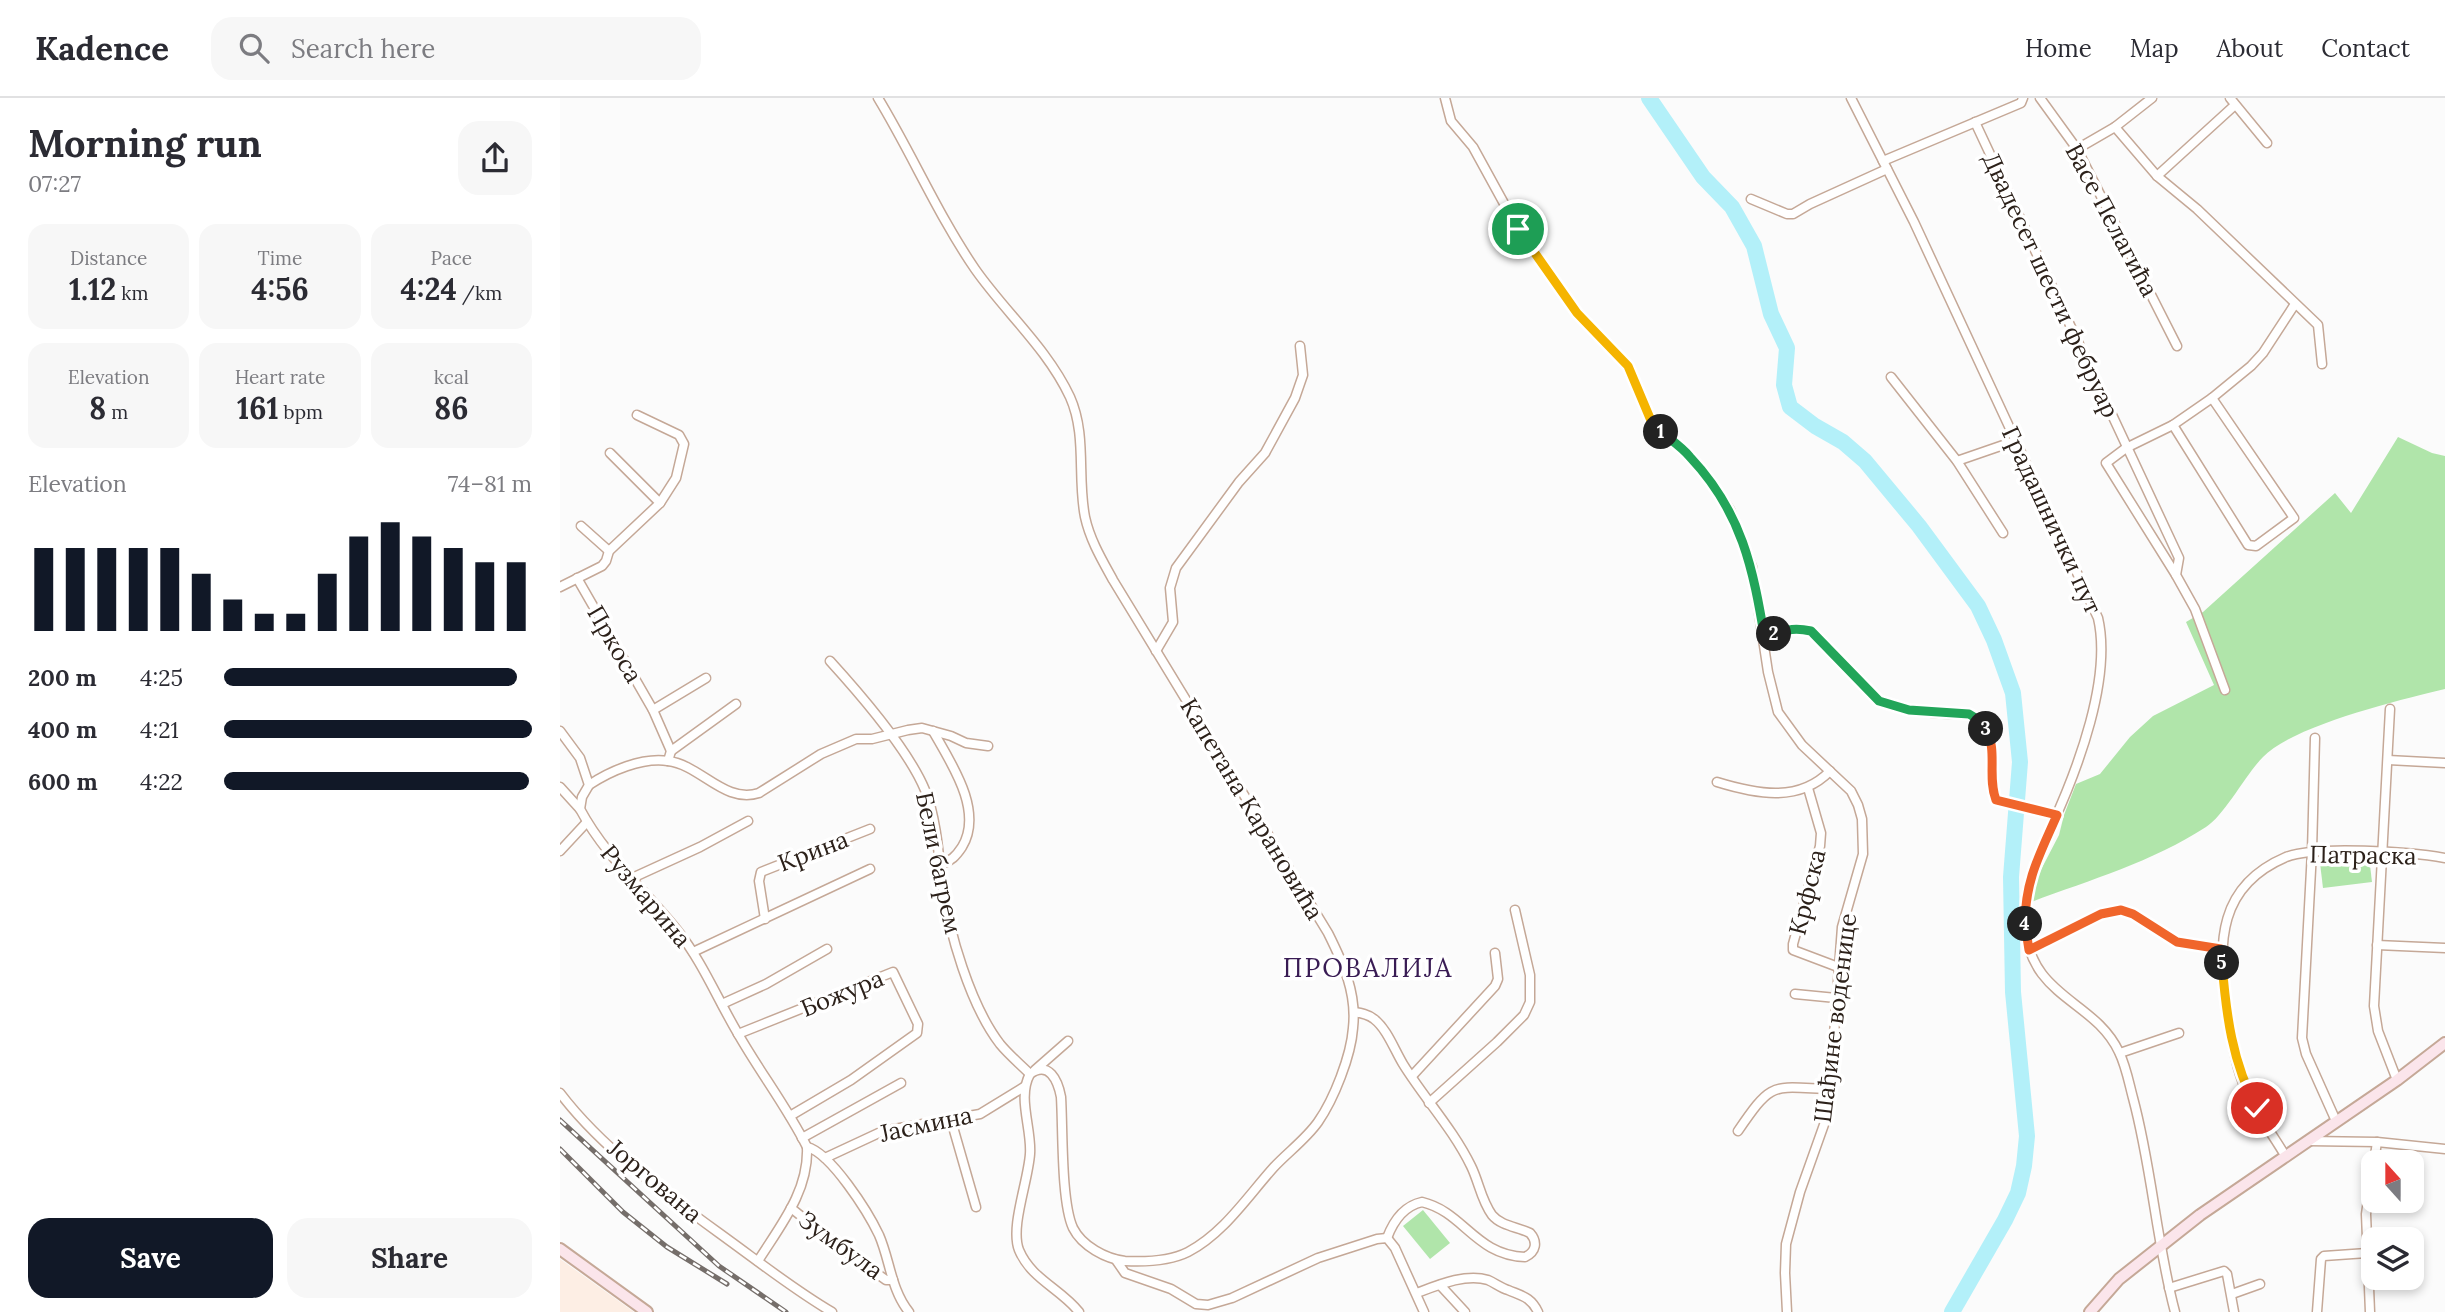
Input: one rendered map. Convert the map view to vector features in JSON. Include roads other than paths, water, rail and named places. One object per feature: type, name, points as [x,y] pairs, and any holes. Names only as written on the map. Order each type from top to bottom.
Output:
[{"type":"main road","points":[[2090,1312],[2119,1279],[2200,1215],[2397,1080],[2445,1043]]},
{"type":"main road","points":[[560,1249],[647,1312]]},
{"type":"street","name":"Капетана Карановића","points":[[878,98],[975,268],[1055,369],[1070,397],[1078,418],[1085,514],[1089,533],[1113,580],[1328,933],[1350,981],[1353,1030],[1332,1097],[1317,1123],[1275,1165],[1223,1226],[1205,1242],[1184,1254],[1151,1261],[1116,1260],[1082,1241],[1069,1216],[1059,1084],[1051,1071],[1043,1069],[1033,1072]]},
{"type":"street","name":"Шађине воденице","points":[[1445,98],[1451,121],[1473,147],[1518,229],[1545,269],[1577,313],[1628,366],[1652,423],[1688,454],[1711,481],[1730,510],[1752,567],[1768,672],[1778,712],[1802,744],[1852,791],[1858,805],[1864,842],[1863,854],[1842,927],[1826,1119],[1800,1192],[1786,1244],[1784,1273],[1787,1312]]},
{"type":"street","name":"Градашнички пут","points":[[1851,98],[1914,222],[2092,603],[2101,635],[2101,654],[2090,721],[2057,815],[2036,859],[2028,886],[2025,925],[2032,959],[2048,981],[2062,996],[2102,1028],[2120,1053],[2144,1139],[2160,1247],[2175,1312]]},
{"type":"street","points":[[1751,199],[1793,214],[1885,165],[2021,103],[2023,98]]},
{"type":"street","name":"Васе Пелагића","points":[[2040,98],[2077,149],[2177,346]]},
{"type":"street","points":[[2077,149],[2115,127],[2152,98]]},
{"type":"street","points":[[2157,176],[2233,102],[2267,143]]},
{"type":"street","name":"Двадесет шести фебруар","points":[[1975,122],[2179,558],[2176,575]]},
{"type":"street","points":[[2115,127],[2157,176],[2197,209],[2318,325],[2322,364]]},
{"type":"street","points":[[2126,448],[2173,425],[2212,398],[2263,353],[2295,304]]},
{"type":"street","points":[[1156,651],[1173,622],[1171,588],[1176,568],[1239,482],[1265,453],[1295,398],[1303,375],[1300,346]]},
{"type":"street","points":[[1891,377],[1957,461],[2003,533]]},
{"type":"street","points":[[2173,425],[2248,545],[2256,546],[2294,518],[2212,398]]},
{"type":"street","points":[[560,587],[602,566],[609,551],[660,503],[676,478],[684,444],[678,435],[637,415]]},
{"type":"street","points":[[1957,461],[2015,441]]},
{"type":"street","name":"Двадесет шести фебруар","points":[[2126,448],[2106,463],[2195,609],[2225,690]]},
{"type":"street","points":[[610,453],[660,503]]},
{"type":"street","points":[[581,526],[609,551]]},
{"type":"street","name":"Пркоса","points":[[577,578],[653,710],[671,751]]},
{"type":"street","points":[[1765,640],[1786,629],[1811,631],[1879,701],[1909,710],[1969,714],[1982,722],[1989,733],[1992,747],[1992,790],[1996,800],[2057,815]]},
{"type":"street","name":"Бели багрем","points":[[830,661],[852,685],[901,750],[926,792],[942,863],[942,882],[950,925],[973,995],[1002,1045],[1033,1072]]},
{"type":"street","name":"Пркоса","points":[[653,710],[706,678]]},
{"type":"street","points":[[668,761],[671,751],[736,704]]},
{"type":"street","points":[[2390,709],[2375,1013],[2378,1031],[2397,1080]]},
{"type":"street","points":[[580,808],[589,785],[601,777],[636,764],[668,761],[692,769],[730,793],[749,796],[759,793],[840,745],[856,739],[872,739],[922,729],[965,743],[988,746]]},
{"type":"street","points":[[560,731],[580,758],[589,785]]},
{"type":"street","points":[[933,731],[966,799],[969,828],[967,839],[958,853],[950,862],[942,863]]},
{"type":"street","points":[[2315,738],[2302,1038],[2306,1055],[2336,1121]]},
{"type":"street","points":[[2388,760],[2445,763]]},
{"type":"street","points":[[1717,782],[1750,792],[1768,794],[1808,788],[1830,771]]},
{"type":"street","points":[[560,787],[580,808],[587,822]]},
{"type":"street","name":"Крфска","points":[[1808,788],[1821,833],[1820,846],[1793,950],[1838,967]]},
{"type":"street","points":[[630,879],[700,847],[748,821]]},
{"type":"street","name":"Рузмарина","points":[[560,851],[587,822],[612,858],[676,929],[693,952],[738,1034],[807,1147],[825,1158],[867,1214],[879,1236],[892,1280],[909,1312]]},
{"type":"street","name":"Крина","points":[[765,919],[759,881],[761,872],[870,828]]},
{"type":"street","name":"Патраска","points":[[2286,1157],[2244,1086],[2227,1012],[2221,949],[2231,909],[2240,891],[2277,862],[2312,852],[2383,852],[2445,858]]},
{"type":"street","name":"Крина","points":[[693,952],[870,869]]},
{"type":"street","points":[[1429,1103],[1524,1015],[1530,1002],[1530,975],[1515,910]]},
{"type":"street","points":[[2029,950],[2101,914],[2121,910],[2133,914],[2177,942],[2221,949]]},
{"type":"street","points":[[2378,946],[2445,948]]},
{"type":"street","points":[[722,1004],[766,984],[827,949]]},
{"type":"street","points":[[1412,1076],[1495,986],[1498,979],[1495,953]]},
{"type":"street","name":"Божура","points":[[738,1034],[893,972],[919,1028],[916,1035],[851,1080],[790,1116]]},
{"type":"street","points":[[1795,994],[1836,998]]},
{"type":"street","points":[[1354,1012],[1373,1018],[1380,1025],[1463,1151],[1494,1217],[1502,1223],[1530,1233],[1535,1247],[1531,1254],[1525,1257],[1492,1250],[1449,1215],[1422,1202],[1411,1205],[1406,1210],[1391,1227],[1387,1238]]},
{"type":"street","points":[[2120,1053],[2179,1033]]},
{"type":"street","points":[[1068,1041],[1033,1072],[1024,1087],[1030,1151],[1015,1232],[1018,1247],[1030,1269],[1079,1312]]},
{"type":"street","points":[[802,1138],[901,1083]]},
{"type":"street","name":"Јасмина","points":[[825,1158],[883,1131],[951,1120],[986,1111],[1024,1087]]},
{"type":"street","points":[[1738,1131],[1759,1100],[1770,1091],[1781,1087],[1830,1089]]},
{"type":"street","name":"Јоргована","points":[[560,1093],[588,1124],[654,1184],[832,1312]]},
{"type":"street","points":[[951,1120],[976,1207]]},
{"type":"street","points":[[2308,1141],[2377,1142],[2445,1149]]},
{"type":"street","points":[[2376,1150],[2377,1142]]},
{"type":"street","points":[[758,1261],[791,1208],[805,1176],[807,1147]]},
{"type":"street","name":"Зумбула","points":[[791,1208],[852,1256],[886,1280],[892,1280]]},
{"type":"street","points":[[1116,1260],[1125,1273],[1171,1289],[1196,1304],[1208,1305],[1233,1298],[1318,1258],[1387,1238]]},
{"type":"street","points":[[1387,1238],[1395,1248],[1424,1312]]},
{"type":"street","points":[[2317,1312],[2321,1259],[2361,1254]]},
{"type":"street","points":[[2169,1288],[2224,1271],[2232,1294],[2234,1312]]},
{"type":"street","points":[[1417,1293],[1476,1278],[1526,1296],[1535,1304],[1538,1312]]},
{"type":"street","points":[[2232,1294],[2260,1284]]},
{"type":"street","points":[[1440,1285],[1465,1312]]},
{"type":"street","points":[[2369,1290],[2370,1312]]},
{"type":"waterway","points":[[1649,98],[1703,177],[1732,207],[1754,246],[1771,314],[1787,348],[1784,385],[1790,407],[1843,442],[1865,461],[1919,526],[1978,606],[1994,640],[2013,693],[2020,762],[2011,877],[2013,992],[2027,1136],[2018,1193],[1952,1312]]},
{"type":"railway","points":[[560,1120],[719,1266],[786,1312]]},
{"type":"railway","points":[[560,1149],[623,1212],[667,1247],[727,1284]]},
{"type":"district","name":"ПРОВАЛИЈА","points":[[1368,967]]}]
